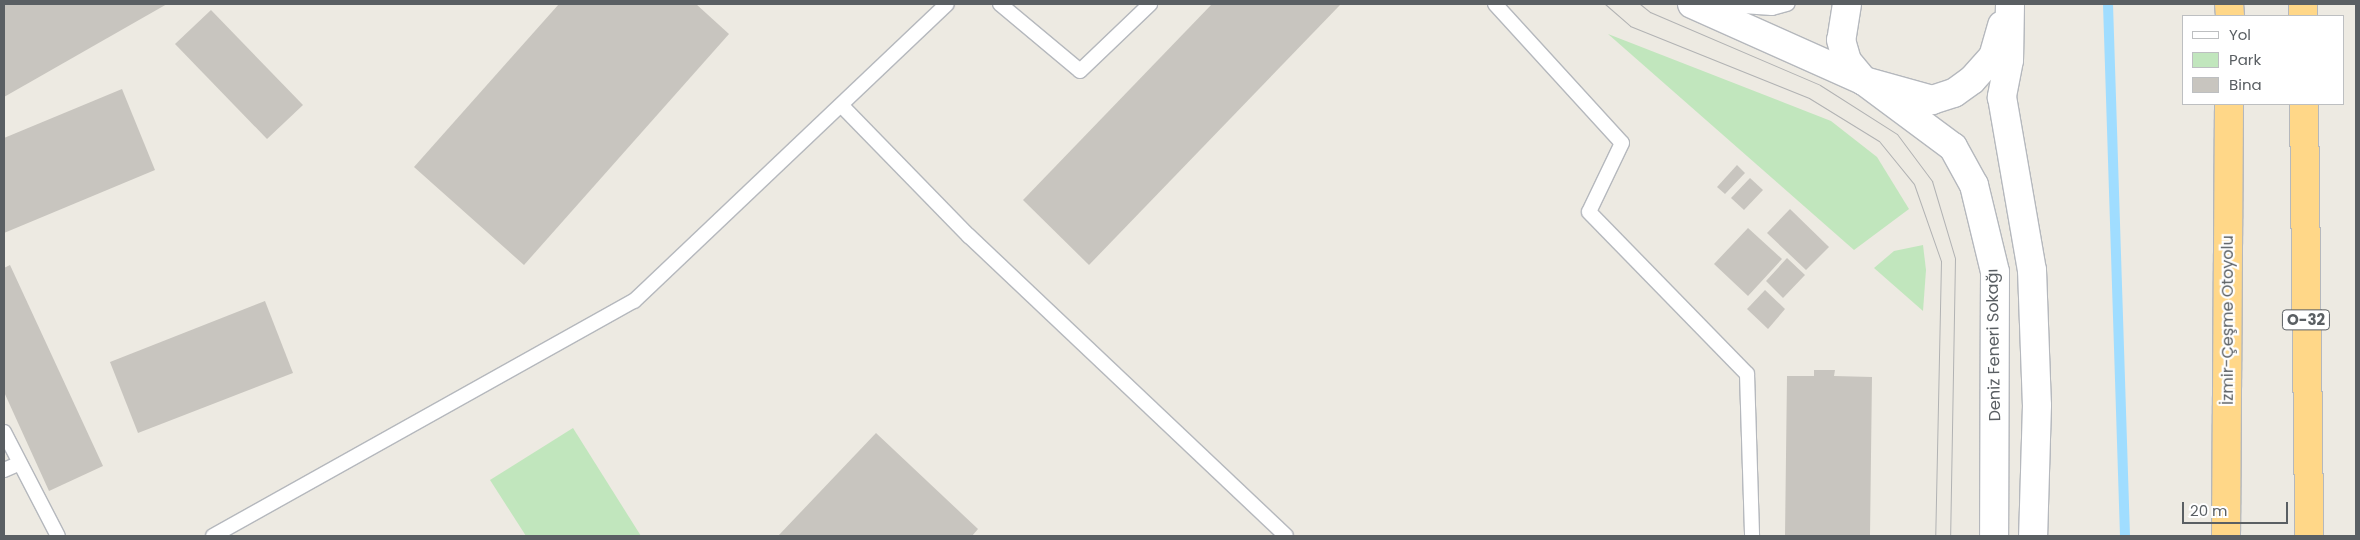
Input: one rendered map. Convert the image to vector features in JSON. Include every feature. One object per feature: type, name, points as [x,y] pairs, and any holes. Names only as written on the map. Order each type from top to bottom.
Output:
[{"type":"highway","name":"İzmir-Çeşme Otoyolu","points":[[2226,536],[2229,105]]},
{"type":"highway","name":"O-32","points":[[2304,105],[2309,536]]},
{"type":"main road","points":[[1692,4],[1864,81],[1914,99],[1932,100],[1954,93],[1993,57],[2009,4]]},
{"type":"main road","name":"Deniz Feneri Sokağı","points":[[1847,4],[1841,40],[1847,61],[1864,81],[1953,147],[1974,185],[1995,272],[1994,536]]},
{"type":"main road","points":[[2009,4],[2009,60],[2002,97],[2032,270],[2037,405],[2033,536]]},
{"type":"lane","points":[[213,536],[634,301],[842,106],[947,4]]},
{"type":"lane","points":[[1000,4],[1080,71],[1150,4]]},
{"type":"lane","points":[[1495,4],[1622,143],[1588,212],[1748,374],[1752,536]]},
{"type":"lane","points":[[1714,4],[1772,8],[1787,4]]},
{"type":"lane","points":[[842,106],[969,236],[1286,536]]},
{"type":"lane","points":[[4,432],[18,464],[58,536]]},
{"type":"lane","points":[[4,470],[18,464]]},
{"type":"green space","points":[[1608,34],[1831,121],[1877,157],[1909,209],[1854,250]]},
{"type":"green space","points":[[1923,245],[1926,270],[1923,311],[1874,268],[1894,251]]},
{"type":"green space","points":[[573,428],[641,536],[526,536],[490,480]]},
{"type":"building","points":[[4,4],[167,4],[4,97]]},
{"type":"building","points":[[559,4],[696,4],[729,34],[524,265],[414,167]]},
{"type":"building","points":[[1212,4],[1341,4],[1089,265],[1023,200]]},
{"type":"building","points":[[211,10],[303,105],[267,139],[175,44]]},
{"type":"building","points":[[122,89],[155,170],[4,233],[4,138]]},
{"type":"building","points":[[1737,165],[1745,173],[1725,194],[1717,187]]},
{"type":"building","points":[[1750,178],[1763,190],[1744,210],[1731,198]]},
{"type":"building","points":[[1790,209],[1829,247],[1806,270],[1767,233]]},
{"type":"building","points":[[1748,228],[1782,259],[1748,296],[1714,264]]},
{"type":"building","points":[[1787,258],[1805,275],[1783,298],[1766,281]]},
{"type":"building","points":[[10,265],[103,466],[49,491],[4,392],[4,268]]},
{"type":"building","points":[[1765,290],[1785,309],[1768,329],[1747,309]]},
{"type":"building","points":[[265,301],[293,373],[138,433],[110,362]]},
{"type":"building","points":[[1814,370],[1835,370],[1834,376],[1872,377],[1870,536],[1785,536],[1787,376],[1814,376]]},
{"type":"building","points":[[876,433],[978,529],[972,536],[778,536]]},
{"type":"waterway","points":[[2108,4],[2125,536]]},
{"type":"tram line","points":[[1605,4],[1630,26],[1809,98],[1879,141],[1914,184],[1941,261],[1935,536]]},
{"type":"tram line","points":[[1640,4],[1650,12],[1820,85],[1897,134],[1932,181],[1955,258],[1950,536]]}]
